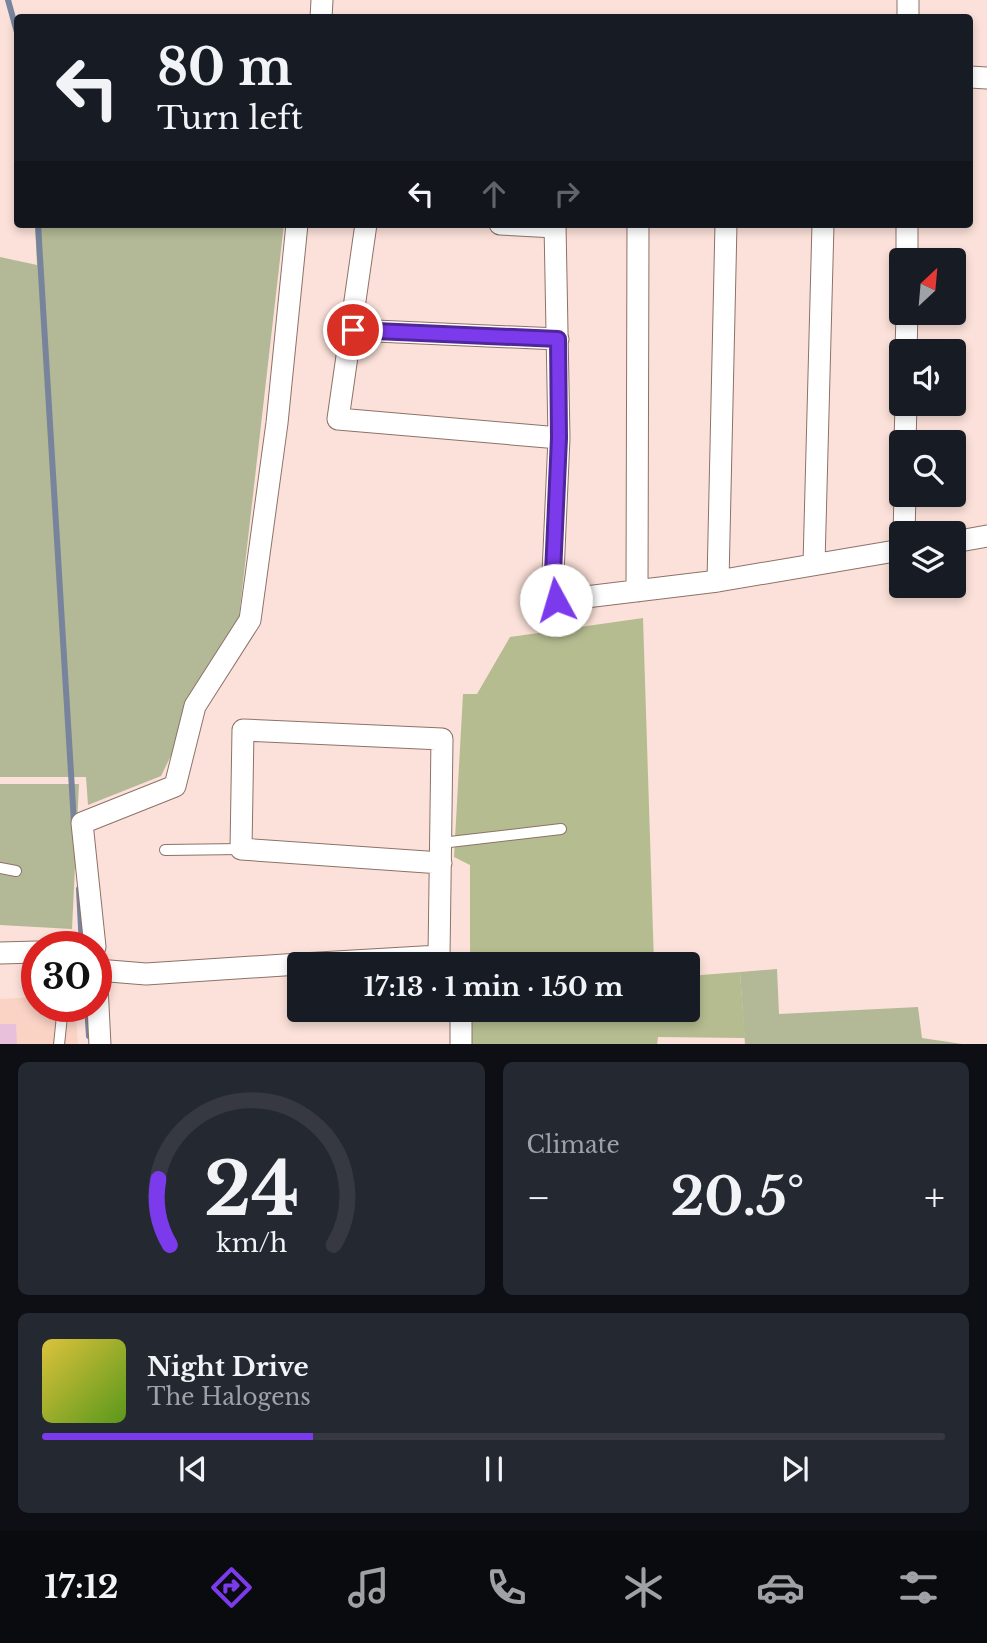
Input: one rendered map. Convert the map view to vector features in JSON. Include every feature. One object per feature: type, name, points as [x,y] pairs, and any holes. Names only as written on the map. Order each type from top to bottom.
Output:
[{"type":"street","points":[[92,931],[82,822],[174,786],[195,706],[250,620],[277,423],[297,228]]},
{"type":"street","points":[[366,228],[353,330],[338,419],[559,438]]},
{"type":"street","points":[[555,228],[559,438],[552,596],[561,600],[718,581],[889,552]]},
{"type":"street","points":[[636,591],[638,228]]},
{"type":"street","points":[[718,581],[726,228]]},
{"type":"street","points":[[814,564],[823,228]]},
{"type":"street","points":[[907,228],[907,248]]},
{"type":"street","points":[[353,330],[558,339]]},
{"type":"street","points":[[966,540],[987,536]]},
{"type":"street","points":[[441,853],[241,849],[243,730],[442,739],[442,952]]},
{"type":"street","points":[[0,953],[21,952]]},
{"type":"street","points":[[112,970],[146,974],[287,965]]},
{"type":"street","points":[[99,1022],[100,1044]]},
{"type":"street","points":[[461,1022],[461,1044]]},
{"type":"lane","points":[[441,853],[561,829]]},
{"type":"lane","points":[[165,850],[241,849]]},
{"type":"lane","points":[[0,868],[16,871]]},
{"type":"lane","points":[[59,1044],[62,1022]]},
{"type":"shaded area","points":[[21,998],[21,1022],[76,1022],[78,1044],[0,1044],[0,999]]},
{"type":"green space","points":[[35,228],[284,228],[239,617],[161,776],[88,805],[86,777],[0,777],[0,257],[37,265]]},
{"type":"green space","points":[[643,618],[654,952],[470,952],[470,865],[454,857],[463,694],[477,694],[510,637]]},
{"type":"green space","points":[[0,784],[79,784],[72,929],[0,925]]},
{"type":"green space","points":[[777,969],[779,1014],[918,1007],[922,1038],[962,1044],[745,1044],[740,972]]},
{"type":"green space","points":[[740,972],[745,1038],[658,1037],[657,1044],[471,1044],[470,1022],[700,1022],[700,975]]},
{"type":"building","points":[[0,1024],[16,1024],[17,1044],[0,1044]]},
{"type":"waterway","points":[[8,0],[14,22]]},
{"type":"waterway","points":[[38,228],[74,823]]},
{"type":"waterway","points":[[79,889],[81,931]]},
{"type":"waterway","points":[[88,1022],[89,1036]]},
{"type":"route","points":[[353,330],[558,339],[559,438],[552,596],[556,600]]}]
